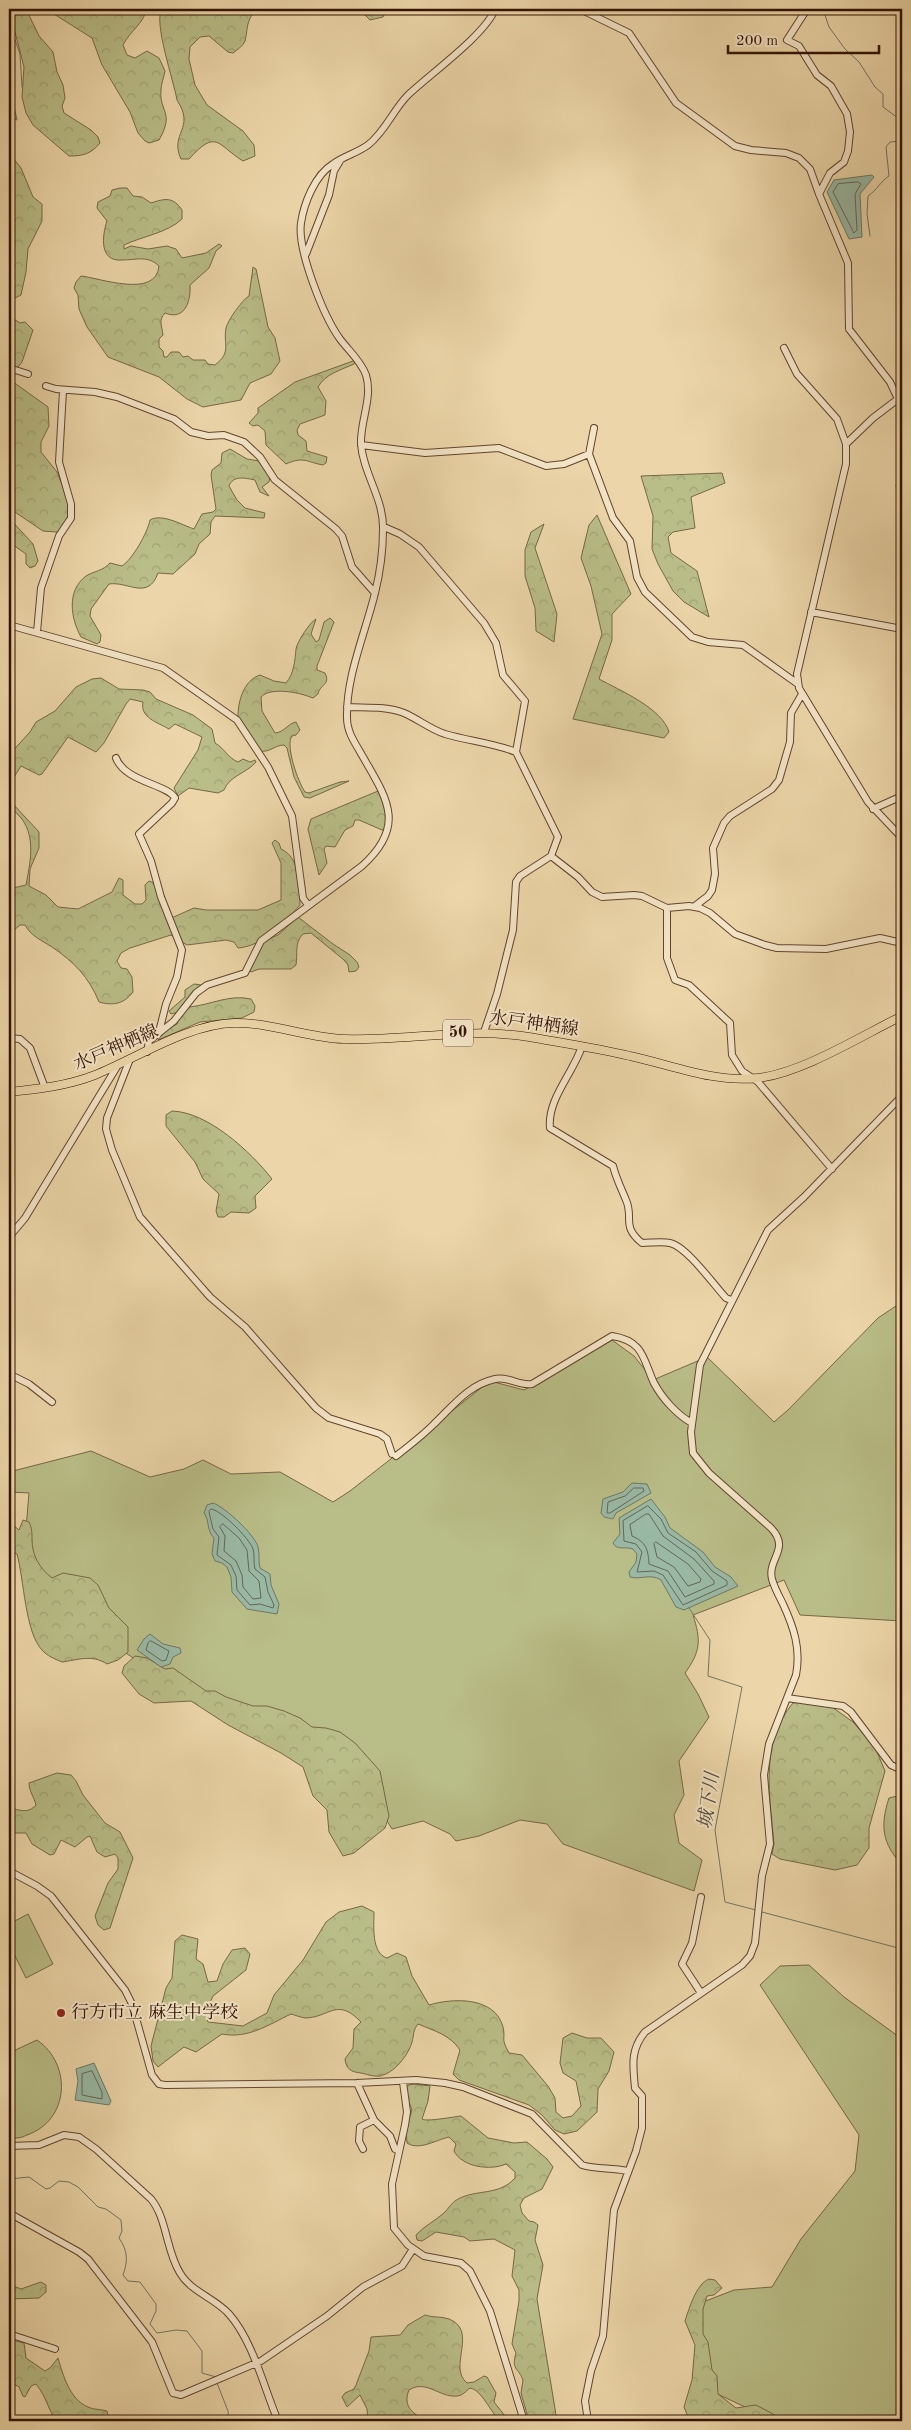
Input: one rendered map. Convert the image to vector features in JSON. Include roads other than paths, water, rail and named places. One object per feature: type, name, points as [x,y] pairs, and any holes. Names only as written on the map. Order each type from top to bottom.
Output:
[{"type":"main road","name":"水戸神栖線","points":[[9,1092],[76,1082],[198,1031],[228,1024],[248,1024],[309,1036],[341,1039],[484,1032],[582,1046],[717,1077],[752,1078],[794,1069],[902,1016]]},
{"type":"street","points":[[147,1052],[149,1041],[174,1021],[196,993],[207,985],[245,974],[261,941],[308,905],[314,903],[374,855],[384,841],[389,827],[390,812],[385,797],[351,736],[347,725],[347,708],[357,657],[375,593],[384,527],[378,496],[361,445],[367,401],[365,374],[356,357],[331,325],[309,271],[300,233],[304,212],[314,186],[330,166],[369,145],[406,98],[483,29],[495,9]]},
{"type":"street","points":[[562,9],[582,10],[628,33],[676,104],[734,146],[751,150],[786,153],[800,158],[810,169],[848,263],[849,329],[890,382],[898,399],[873,418],[846,444]]},
{"type":"street","points":[[807,9],[787,40],[799,46],[817,75],[832,86],[844,106],[850,132],[848,151],[844,162],[830,173],[819,194]]},
{"type":"street","points":[[306,256],[329,196],[334,170],[341,159]]},
{"type":"street","points":[[784,348],[798,374],[837,419],[846,444],[846,464],[797,674],[798,684],[802,694],[873,809],[892,825],[902,838]]},
{"type":"street","points":[[9,368],[28,374]]},
{"type":"street","points":[[46,386],[63,390],[95,392],[117,397],[174,419],[191,432],[208,436],[224,435],[244,442],[260,457],[275,480],[336,528],[342,536],[352,567],[375,593]]},
{"type":"street","points":[[37,632],[41,588],[59,536],[71,518],[71,504],[59,462],[63,390]]},
{"type":"street","points":[[594,428],[590,454],[613,518],[632,547],[637,577],[651,598],[692,637],[708,642],[743,645],[798,684]]},
{"type":"street","points":[[361,445],[425,453],[499,448],[546,466],[564,464],[590,454]]},
{"type":"street","points":[[384,527],[400,534],[420,547],[494,638],[502,676],[525,701],[516,752],[558,837],[551,856],[520,876],[516,882],[513,930],[497,994],[484,1032]]},
{"type":"street","points":[[811,612],[902,629]]},
{"type":"street","points":[[9,626],[37,632],[163,668],[237,720],[268,768],[292,816],[303,898],[308,905]]},
{"type":"street","points":[[695,906],[708,896],[712,890],[714,874],[712,853],[724,823],[730,816],[772,789],[779,780],[790,742],[791,713],[802,694]]},
{"type":"street","points":[[347,708],[383,708],[398,711],[443,733],[467,740],[498,745],[516,752]]},
{"type":"street","points":[[116,758],[126,771],[153,786],[170,792],[175,798],[139,834],[151,861],[160,897],[182,950],[179,971],[166,1004],[159,1032]]},
{"type":"street","points":[[873,809],[902,796]]},
{"type":"street","points":[[551,856],[597,895],[607,898],[642,896],[667,908],[695,906],[710,913],[735,934],[776,948],[826,949],[880,938],[895,939],[902,943]]},
{"type":"street","points":[[667,908],[667,958],[675,980],[689,985],[730,1023],[732,1055],[742,1071],[758,1082],[832,1168]]},
{"type":"street","points":[[9,1038],[20,1038],[30,1048],[45,1088]]},
{"type":"street","points":[[582,1046],[556,1100],[550,1128],[613,1166],[620,1190],[626,1200],[629,1227],[635,1237],[642,1243],[669,1242],[674,1244],[726,1298],[731,1300]]},
{"type":"street","points":[[130,1059],[107,1118],[106,1128],[110,1144],[140,1217],[210,1297],[245,1327],[316,1408],[329,1418],[380,1434],[387,1440],[394,1455],[435,1424],[457,1400],[470,1390],[494,1379],[501,1378],[520,1385],[532,1384],[612,1336],[620,1337],[642,1352],[654,1384],[682,1417],[692,1423]]},
{"type":"street","points":[[9,1237],[25,1218],[118,1065]]},
{"type":"street","points":[[588,2421],[585,2401],[591,2371],[603,2336],[614,2210],[636,2151],[643,2108],[642,2096],[635,2088],[632,2062],[635,2046],[645,2032],[747,1960],[755,1943],[762,1876],[770,1844],[765,1788],[766,1765],[772,1734],[798,1666],[796,1636],[772,1579],[773,1566],[778,1554],[778,1538],[771,1528],[696,1459],[691,1447],[692,1423],[700,1365],[731,1300],[768,1230],[902,1096]]},
{"type":"street","points":[[9,1374],[29,1384],[52,1402]]},
{"type":"street","points":[[787,1698],[843,1706],[851,1712],[891,1765],[902,1770]]},
{"type":"street","points":[[9,1871],[51,1896],[125,1990],[135,2013],[152,2075],[159,2084],[357,2084],[430,2080],[454,2085],[524,2110],[539,2120],[582,2165],[591,2168],[627,2171]]},
{"type":"street","points":[[701,1897],[692,1943],[682,1964],[701,1993]]},
{"type":"street","points":[[403,2082],[406,2112],[392,2184],[394,2228],[401,2239],[424,2256],[461,2264],[470,2271],[490,2311],[524,2421]]},
{"type":"street","points":[[357,2084],[374,2120],[390,2136],[395,2149],[399,2151]]},
{"type":"street","points":[[363,2149],[359,2141],[360,2127],[374,2120]]},
{"type":"street","points":[[9,2146],[38,2144],[69,2135],[83,2139],[96,2148],[155,2204],[169,2251],[179,2271],[191,2286],[216,2302],[230,2315],[242,2334],[278,2421]]},
{"type":"street","points":[[9,2212],[88,2259],[152,2342],[173,2393],[181,2395],[255,2363],[327,2316],[363,2287],[402,2266],[413,2249]]},
{"type":"street","points":[[9,2334],[55,2349]]},
{"type":"water","points":[[9,40],[13,53],[14,106],[17,120],[9,117]]},
{"type":"water","points":[[872,175],[874,177],[860,194],[862,237],[849,239],[827,192],[834,180]]},
{"type":"water","points":[[632,1483],[647,1484],[651,1493],[616,1513],[613,1519],[604,1517],[601,1513],[603,1499],[623,1492]]},
{"type":"water","points":[[651,1499],[665,1517],[670,1528],[703,1552],[715,1567],[731,1577],[738,1586],[684,1610],[676,1607],[661,1580],[653,1577],[630,1577],[629,1572],[636,1562],[637,1554],[633,1549],[619,1548],[613,1543],[620,1534],[619,1518]]},
{"type":"water","points":[[213,1503],[239,1522],[256,1542],[259,1550],[260,1568],[270,1574],[271,1585],[279,1604],[277,1614],[247,1609],[232,1592],[231,1577],[227,1567],[215,1561],[212,1554],[214,1538],[204,1513],[207,1505]]},
{"type":"water","points":[[150,1634],[163,1644],[180,1648],[181,1653],[173,1657],[170,1664],[161,1667],[137,1650],[144,1639]]},
{"type":"water","points":[[94,2063],[111,2101],[109,2105],[75,2100],[78,2081],[76,2069]]},
{"type":"waterway","points":[[823,9],[829,27],[845,49],[859,62],[875,87],[883,94],[883,107],[902,121]]},
{"type":"waterway","points":[[9,23],[20,54],[22,87]]},
{"type":"waterway","points":[[870,236],[867,214],[868,196],[889,176],[886,147],[890,142],[902,141]]},
{"type":"waterway","name":"城下川","points":[[689,1608],[710,1640],[708,1676],[742,1687],[715,1830],[725,1902],[756,1910]]},
{"type":"waterway","name":"城下川","points":[[762,1912],[902,1949]]},
{"type":"waterway","points":[[9,2179],[29,2177],[46,2189],[59,2181],[69,2182],[78,2187],[98,2207],[106,2209],[121,2220],[122,2231],[119,2238],[126,2256],[123,2275],[128,2281],[140,2282],[156,2304],[156,2311],[150,2324],[157,2333],[176,2330],[187,2331],[202,2351],[202,2373],[216,2377]]},
{"type":"waterway","points":[[217,2383],[228,2411],[229,2421]]},
{"type":"place","name":"行方市立 麻生中学校","points":[[61,2013]]}]
